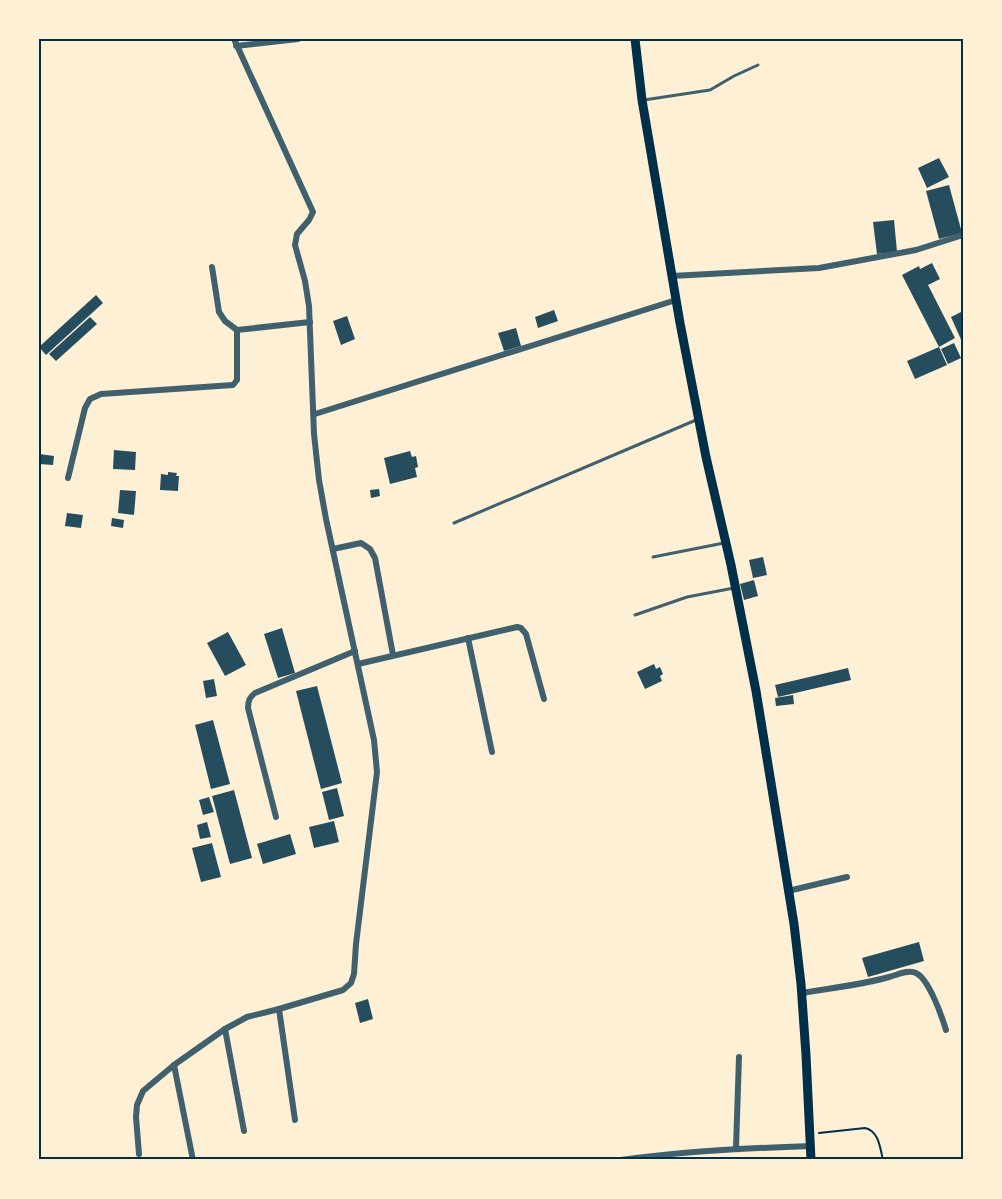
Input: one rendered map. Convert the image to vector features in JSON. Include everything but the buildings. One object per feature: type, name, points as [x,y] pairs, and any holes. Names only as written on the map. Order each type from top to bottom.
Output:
[{"type":"main road","points":[[634,39],[676,300],[706,457],[736,588],[756,691],[794,924],[802,993],[811,1160]]},
{"type":"street","points":[[139,1154],[135,1117],[137,1105],[143,1091],[174,1065],[225,1029],[247,1017],[343,990],[351,983],[354,974],[377,761],[319,480],[314,434],[315,414],[308,296],[295,245],[299,230],[313,212],[235,42],[298,39]]},
{"type":"street","points":[[672,276],[819,268],[916,250],[963,235]]},
{"type":"street","points":[[212,267],[219,312],[225,321],[237,330],[310,322]]},
{"type":"street","points":[[315,414],[676,300]]},
{"type":"street","points":[[68,478],[85,408],[90,399],[101,394],[233,385],[237,380],[237,330]]},
{"type":"street","points":[[333,549],[361,543],[370,549],[375,558],[393,655]]},
{"type":"street","points":[[358,664],[517,627],[526,634],[544,699]]},
{"type":"street","points":[[468,638],[492,752]]},
{"type":"street","points":[[276,817],[248,708],[250,697],[355,651]]},
{"type":"street","points":[[788,891],[847,877]]},
{"type":"street","points":[[802,993],[916,972],[938,1006],[946,1030]]},
{"type":"street","points":[[279,1009],[295,1120]]},
{"type":"street","points":[[225,1029],[244,1131]]},
{"type":"street","points":[[736,1148],[739,1057]]},
{"type":"street","points":[[174,1065],[193,1160]]},
{"type":"street","points":[[621,1160],[660,1154],[736,1148],[811,1146]]},
{"type":"lane","points":[[642,100],[710,90],[758,65]]},
{"type":"lane","points":[[454,523],[700,418]]},
{"type":"lane","points":[[652,556],[726,543]]},
{"type":"lane","points":[[635,615],[687,597],[736,588]]},
{"type":"path","points":[[810,1134],[869,1128],[876,1134],[883,1160]]}]
